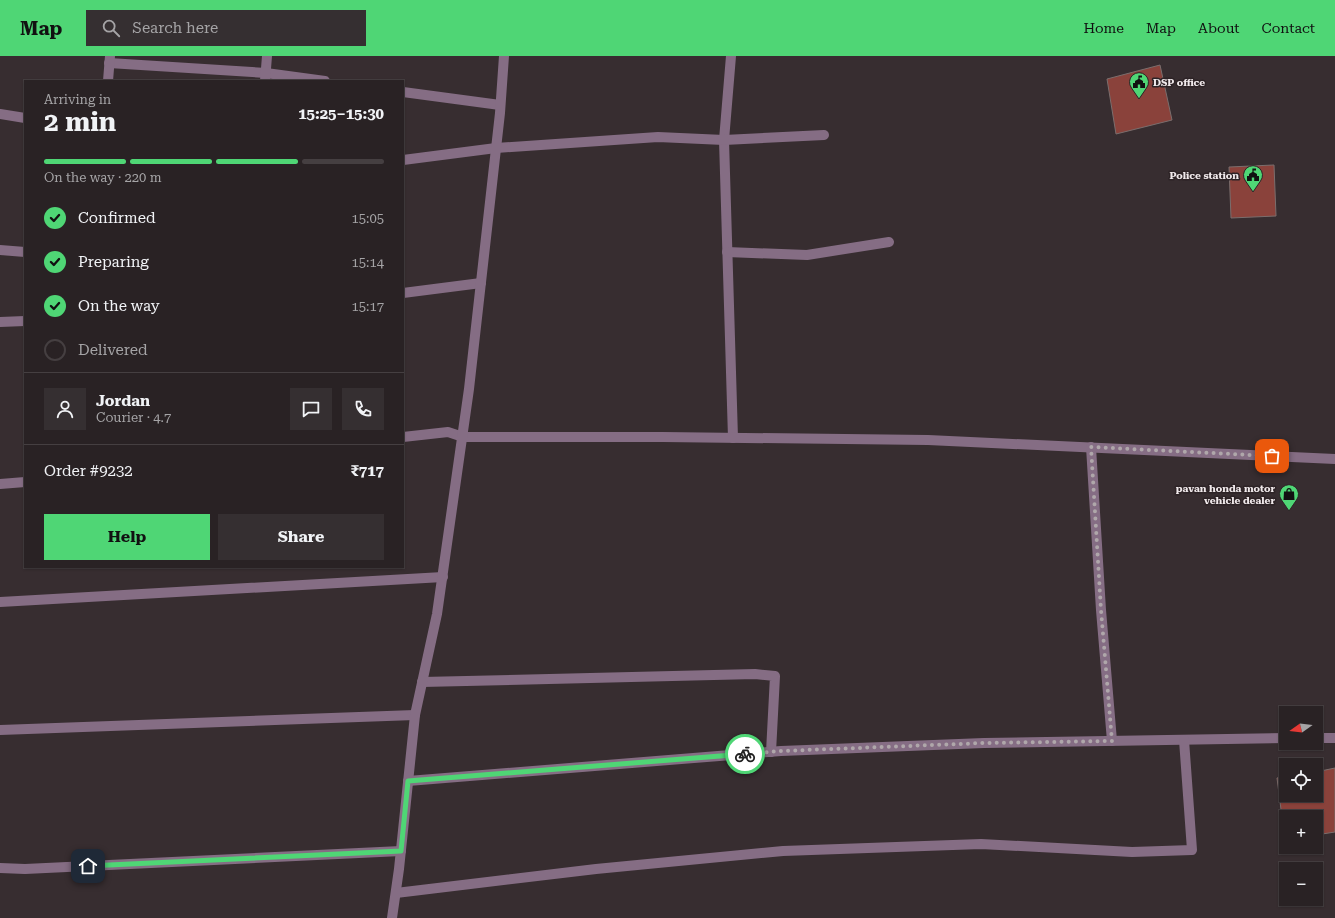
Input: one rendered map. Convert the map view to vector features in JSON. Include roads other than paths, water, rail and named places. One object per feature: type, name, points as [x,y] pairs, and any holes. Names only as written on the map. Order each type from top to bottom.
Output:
[{"type":"street","points":[[265,77],[267,56]]},
{"type":"street","points":[[392,918],[401,851],[415,715],[438,614],[462,437],[496,148],[504,56]]},
{"type":"street","points":[[731,56],[724,140],[733,438]]},
{"type":"street","points":[[108,80],[110,60],[265,77],[310,80]]},
{"type":"street","points":[[404,92],[500,105]]},
{"type":"street","points":[[0,114],[24,118]]},
{"type":"street","points":[[404,160],[496,148],[658,137],[724,140],[824,135]]},
{"type":"street","points":[[727,252],[807,255],[889,242]]},
{"type":"street","points":[[0,250],[24,252]]},
{"type":"street","points":[[404,293],[481,283]]},
{"type":"street","points":[[0,322],[24,321]]},
{"type":"street","points":[[404,437],[448,432],[462,437],[928,440],[1335,459]]},
{"type":"street","points":[[1091,447],[1101,610],[1112,741]]},
{"type":"street","points":[[0,495],[0,484],[24,482]]},
{"type":"street","points":[[0,602],[443,577]]},
{"type":"street","points":[[422,682],[755,674],[775,676],[771,752]]},
{"type":"street","points":[[0,730],[415,715]]},
{"type":"street","points":[[408,781],[771,752],[984,743],[1279,738]]},
{"type":"street","points":[[1323,738],[1335,738]]},
{"type":"street","points":[[396,893],[596,869],[783,851],[981,844],[1132,852],[1192,850],[1184,740]]},
{"type":"street","points":[[0,868],[25,869],[401,851]]},
{"type":"place","name":"DSP office","points":[[1139,99]]},
{"type":"place","name":"Police station","points":[[1253,192]]},
{"type":"place","name":"pavan honda motor vehicle dealer","points":[[1289,511]]}]
